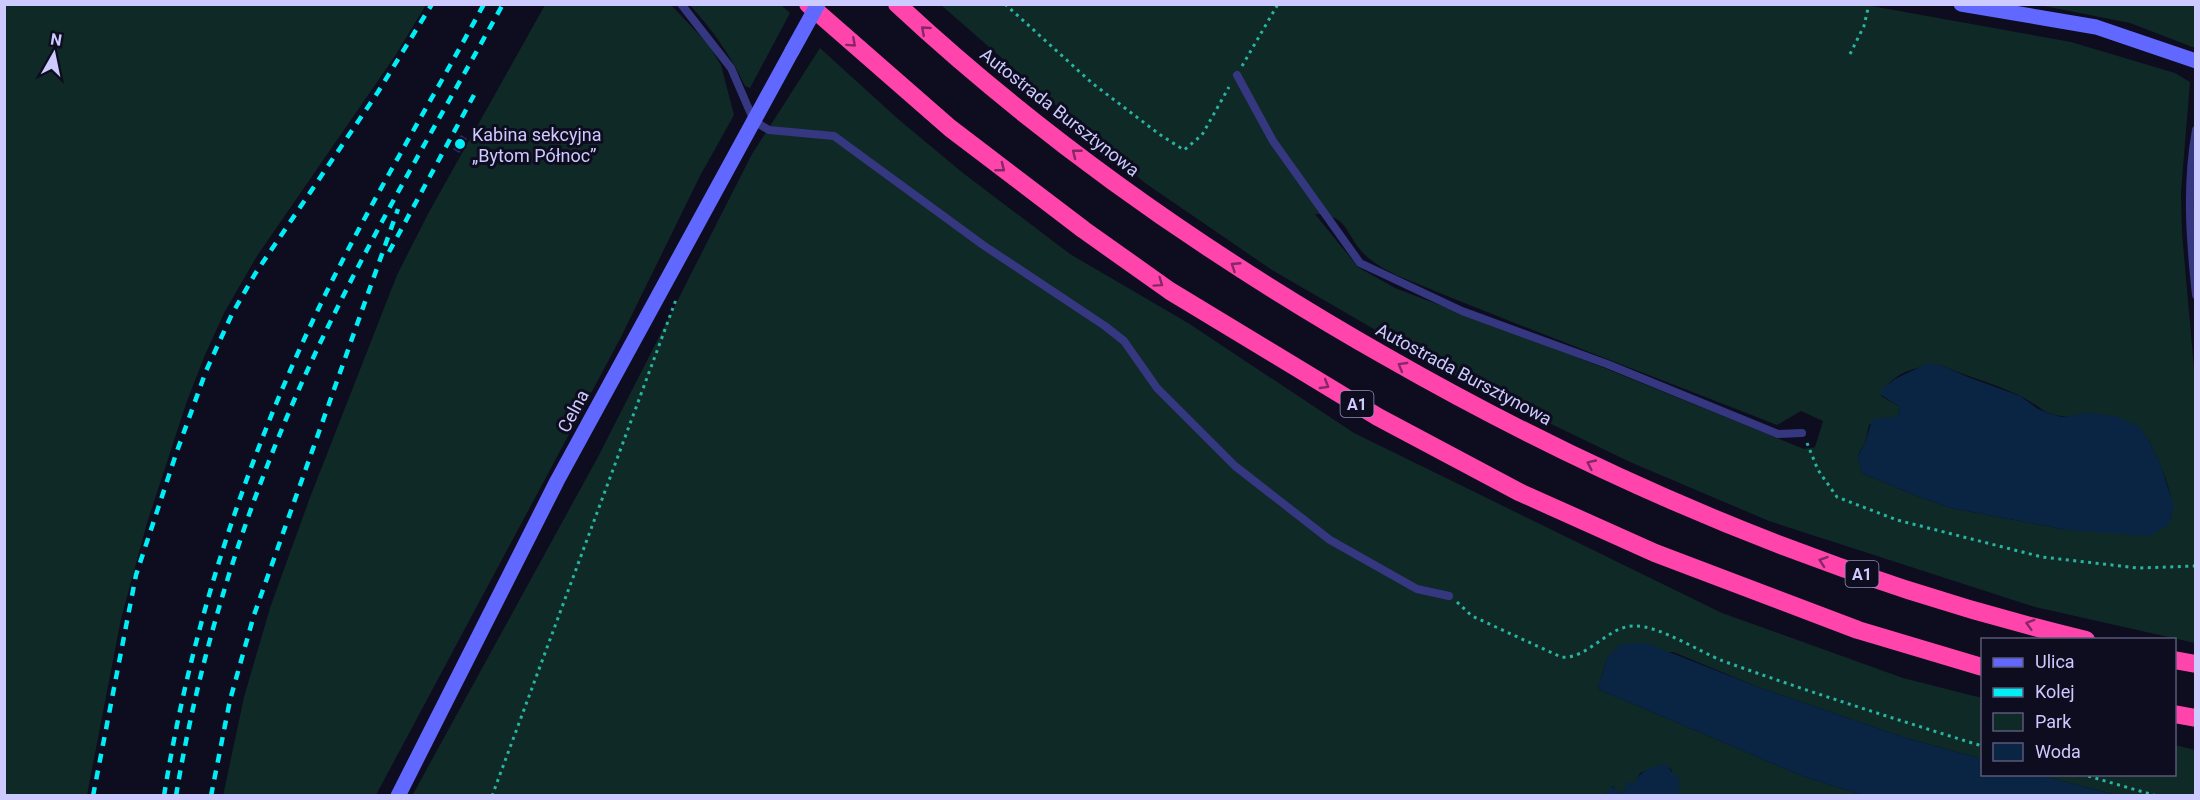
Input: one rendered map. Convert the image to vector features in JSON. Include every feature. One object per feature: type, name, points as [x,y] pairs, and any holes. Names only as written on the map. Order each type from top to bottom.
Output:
[{"type":"highway","name":"A1","points":[[808,4],[950,128],[1084,230],[1197,308],[1378,417],[1519,492],[1655,553],[1858,630],[1981,667]]},
{"type":"highway","name":"Autostrada Bursztynowa","points":[[897,4],[960,61],[1012,103],[1169,222],[1285,297],[1453,395],[1644,489],[1790,550],[1955,603],[2082,638]]},
{"type":"highway","points":[[2176,660],[2196,664]]},
{"type":"highway","points":[[2176,714],[2196,718]]},
{"type":"street","name":"Celna","points":[[398,795],[557,481],[818,4]]},
{"type":"street","points":[[1960,4],[2096,27],[2196,61]]},
{"type":"lane","points":[[681,4],[731,68],[754,121],[769,130],[834,136],[983,245],[1124,341],[1157,388],[1235,466],[1330,540],[1417,589],[1449,596]]},
{"type":"lane","points":[[1236,75],[1273,141],[1360,263],[1462,311],[1607,364],[1778,434],[1802,433]]},
{"type":"lane","points":[[2196,130],[2191,160],[2190,218],[2196,295]]},
{"type":"path","points":[[1005,4],[1098,89],[1184,150],[1202,135],[1278,4]]},
{"type":"path","points":[[1850,54],[1864,26],[1869,4]]},
{"type":"path","points":[[492,795],[678,295]]},
{"type":"path","points":[[1802,433],[1818,470],[1837,497],[1897,520],[2042,557],[2138,568],[2196,566]]},
{"type":"path","points":[[1449,596],[1472,616],[1561,657],[1571,656],[1624,628],[1635,626],[1646,628],[1712,657],[1819,696],[1981,745]]},
{"type":"path","points":[[2088,776],[2157,795]]},
{"type":"green space","points":[[5,4],[426,5],[395,56],[257,256],[224,313],[205,355],[187,401],[147,523],[121,619],[87,795],[5,795]]},
{"type":"green space","points":[[545,5],[671,5],[708,44],[721,65],[734,115],[700,176],[620,339],[376,795],[223,796],[244,697],[270,608],[309,500],[397,275],[429,212]]},
{"type":"green space","points":[[690,5],[781,5],[790,13],[750,88],[745,86],[720,43]]},
{"type":"green space","points":[[941,5],[1866,5],[2071,42],[2175,73],[2190,82],[2181,192],[2182,233],[2196,391],[2195,643],[2035,607],[1769,521],[1630,462],[1472,386],[1272,270],[1145,183]],"holes":[[[1315,214],[1326,215],[1345,226],[1368,258],[1403,278],[1777,425],[1801,411],[1823,421],[1815,447],[1804,449],[1602,367],[1395,288],[1358,267]],[[1940,365],[2009,391],[2050,413],[2073,416],[2148,439],[2169,489],[2171,519],[2067,530],[1951,508],[1862,473],[1858,455],[1865,443],[1869,425],[1879,418],[1898,418],[1900,407],[1881,396],[1885,388],[1898,376],[1914,369]]]},
{"type":"green space","points":[[2039,5],[2195,5],[2195,48],[2130,23]]},
{"type":"green space","points":[[820,48],[898,119],[963,173],[1070,254],[1188,323],[1354,433],[1722,613],[1903,678],[1981,698],[1981,759],[1906,738],[1758,687],[1673,652],[1607,658],[1598,689],[1802,776],[1862,795],[1683,795],[1679,794],[1671,769],[1661,765],[1640,773],[1634,785],[1627,782],[1627,788],[1622,793],[1616,791],[1613,786],[1606,794],[1591,796],[412,796],[599,455],[752,154]]},
{"type":"green space","points":[[2176,745],[2195,750],[2195,795],[2116,795],[2043,776],[2176,776]]},
{"type":"water","points":[[1926,364],[1940,365],[2020,396],[2038,409],[2054,415],[2062,417],[2087,413],[2116,416],[2138,426],[2148,439],[2161,466],[2174,507],[2169,524],[2150,536],[2067,530],[1951,508],[1862,473],[1858,456],[1865,443],[1872,420],[1898,417],[1900,407],[1881,395],[1881,390],[1895,379]]},
{"type":"water","points":[[1646,643],[1758,687],[1906,738],[1981,759],[1981,776],[2043,776],[2116,795],[1862,795],[1802,776],[1598,689],[1607,658],[1621,644]]},
{"type":"water","points":[[1666,764],[1674,775],[1679,776],[1679,794],[1683,795],[1591,795],[1606,794],[1611,786],[1622,793],[1627,788],[1625,785],[1627,781],[1634,785],[1639,776],[1647,770]]},
{"type":"building","name":"Kabina sekcyjna „Bytom Północ”","points":[[461,136],[466,139],[459,152],[454,149]]},
{"type":"railway","points":[[93,796],[136,575],[206,371],[232,314],[255,274],[378,92],[432,4]]},
{"type":"railway","points":[[164,796],[190,666],[207,601],[227,538],[273,412],[345,255],[484,4]]},
{"type":"railway","points":[[176,796],[197,691],[210,640],[241,538],[278,438],[346,291],[397,194],[503,4]]},
{"type":"railway","points":[[389,252],[474,95]]},
{"type":"railway","points":[[211,796],[230,700],[254,615],[398,209]]},
{"type":"place","name":"Kabina sekcyjna „Bytom Północ”","points":[[460,144]]}]
